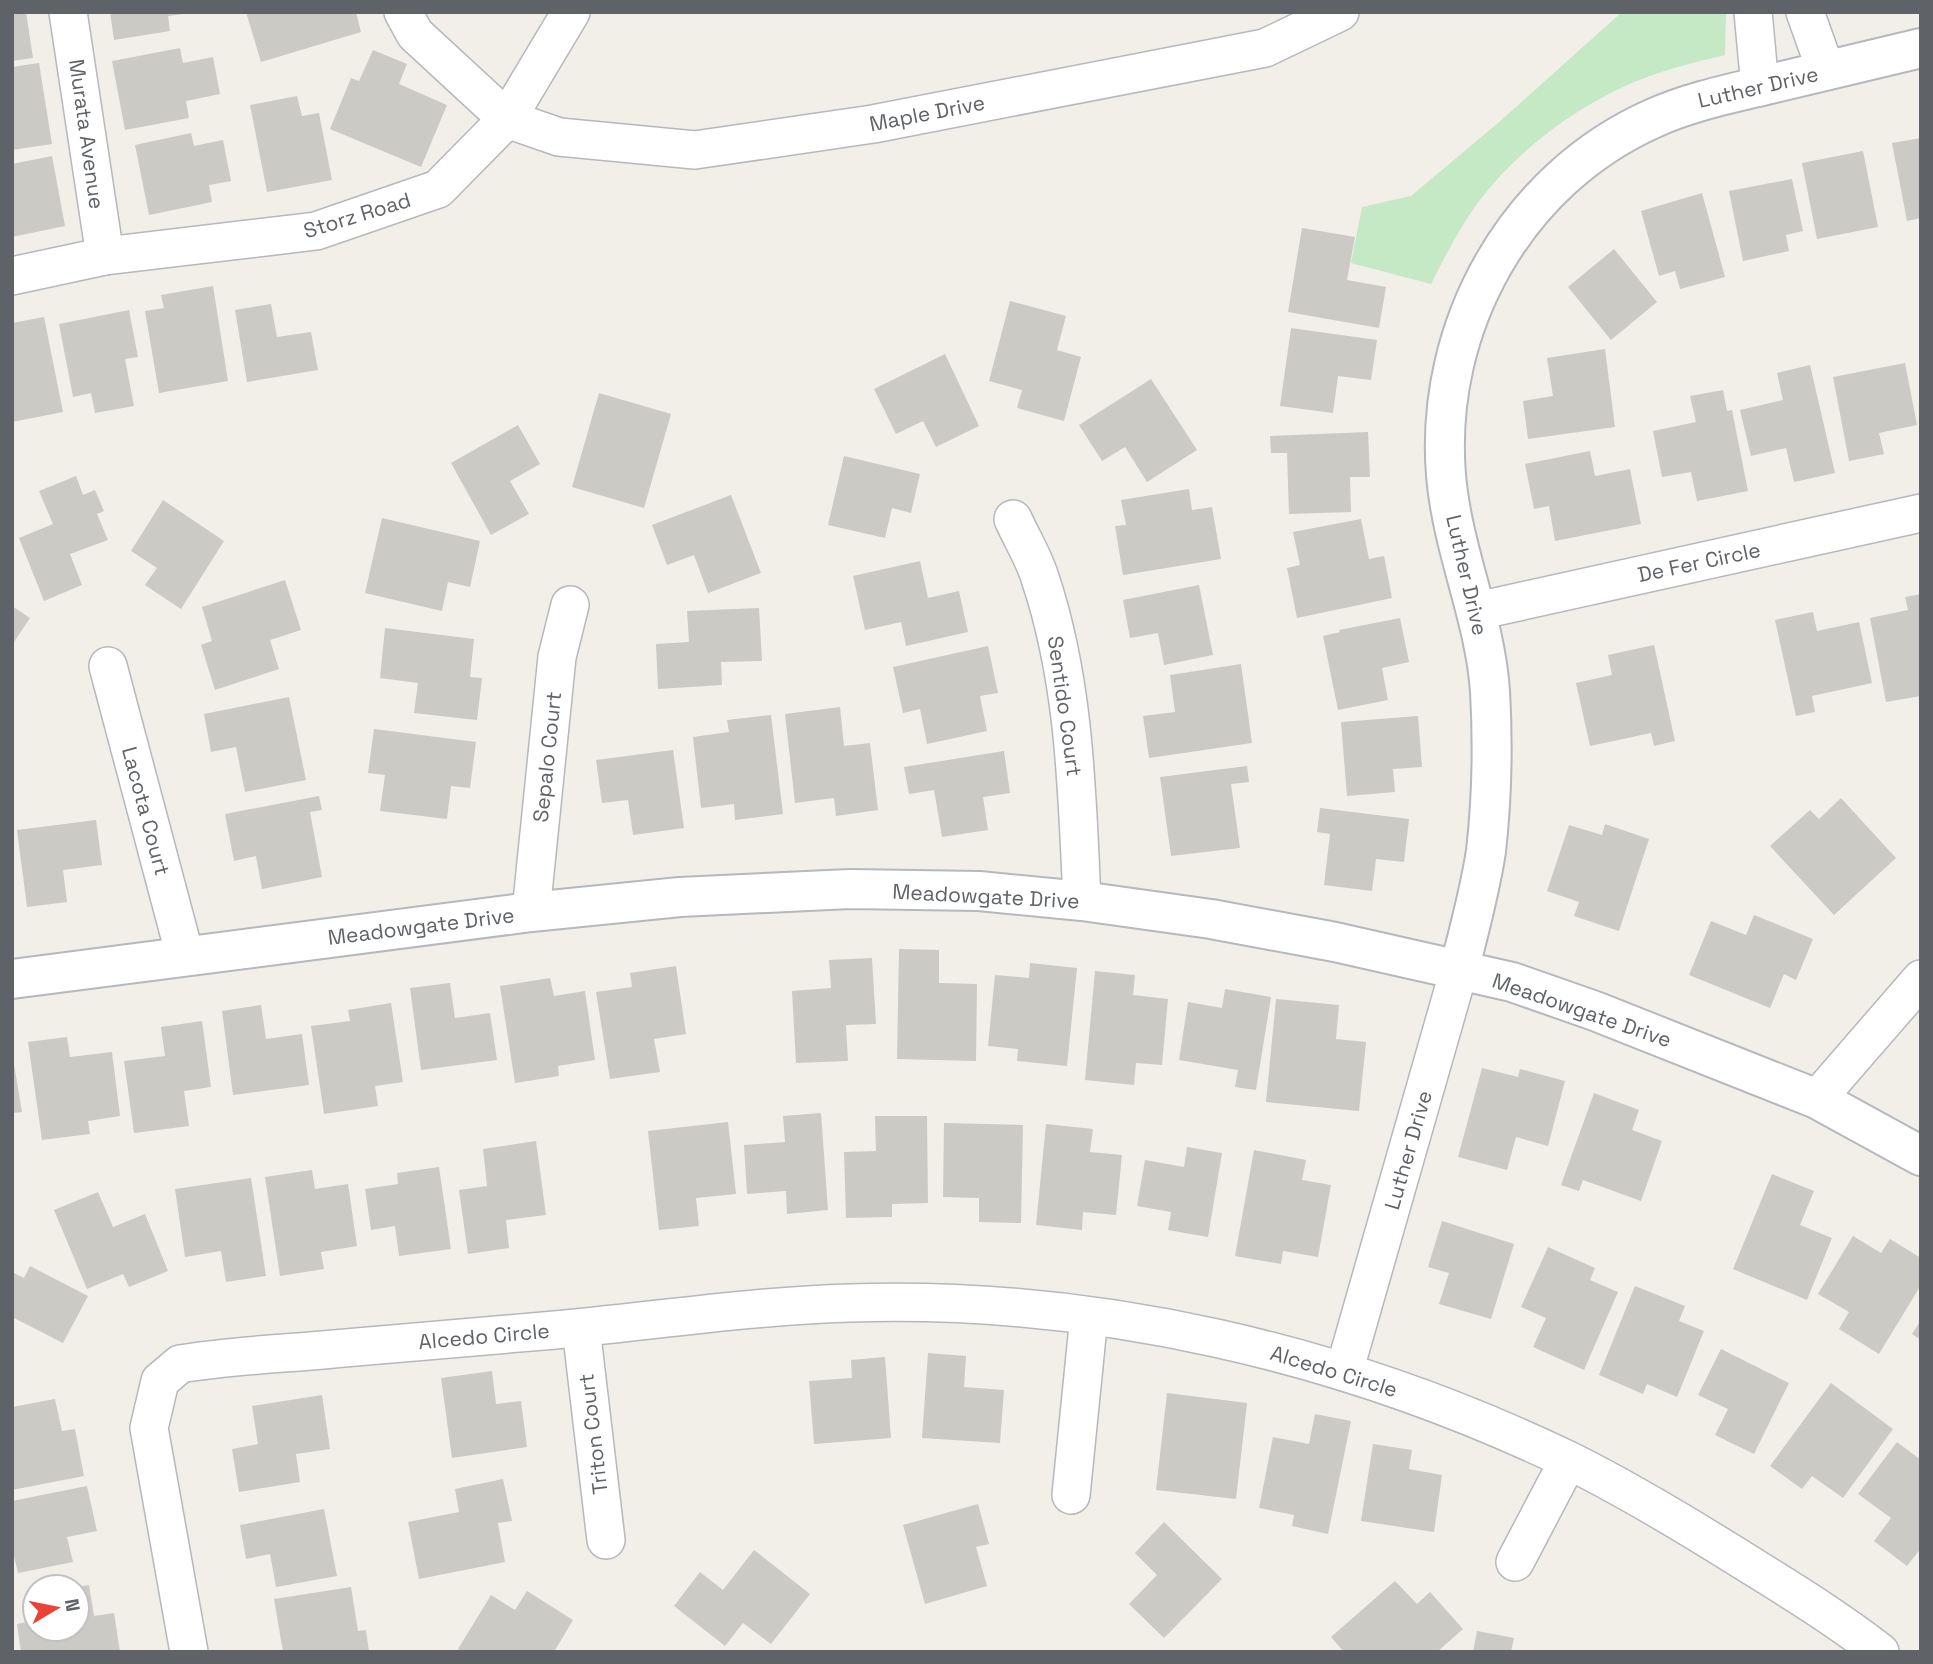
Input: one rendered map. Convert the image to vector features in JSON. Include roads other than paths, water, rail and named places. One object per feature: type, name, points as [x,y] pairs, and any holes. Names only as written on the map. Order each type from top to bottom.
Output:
[{"type":"street","name":"Murata Avenue","points":[[68,12],[105,256]]},
{"type":"street","points":[[403,12],[415,34],[507,119]]},
{"type":"street","name":"Storz Road","points":[[12,276],[105,256],[316,231],[438,189],[507,119],[571,12]]},
{"type":"street","name":"Maple Drive","points":[[507,119],[559,137],[695,150],[873,124],[1265,48],[1340,12]]},
{"type":"street","points":[[1753,12],[1760,87]]},
{"type":"street","points":[[1805,12],[1826,71]]},
{"type":"street","name":"Luther Drive","points":[[1344,1371],[1459,970],[1486,851],[1492,765],[1490,689],[1477,611],[1452,512],[1446,475],[1445,426],[1451,376],[1461,334],[1476,294],[1518,225],[1551,188],[1589,156],[1620,135],[1687,104],[1921,48]]},
{"type":"street","name":"De Fer Circle","points":[[1477,611],[1921,513]]},
{"type":"street","name":"Sentido Court","points":[[1013,520],[1040,577],[1061,658],[1073,733],[1082,901]]},
{"type":"street","name":"Sepalo Court","points":[[531,912],[557,657],[570,605]]},
{"type":"street","name":"Lacota Court","points":[[108,666],[185,956]]},
{"type":"street","name":"Meadowgate Drive","points":[[12,979],[531,912],[680,897],[850,889],[979,891],[1082,901],[1223,921],[1335,942],[1512,982],[1817,1099],[1921,1156]]},
{"type":"street","points":[[1817,1099],[1921,979]]},
{"type":"street","name":"Alcedo Circle","points":[[189,1652],[149,1428],[160,1381],[180,1364],[581,1328],[742,1309],[850,1303],[960,1304],[1089,1316],[1150,1325],[1256,1347],[1344,1371],[1463,1414],[1568,1461],[1660,1509],[1838,1619],[1880,1652]]},
{"type":"street","points":[[1070,1495],[1089,1316]]},
{"type":"street","name":"Triton Court","points":[[581,1328],[606,1540]]},
{"type":"street","points":[[1515,1562],[1568,1461]]}]
